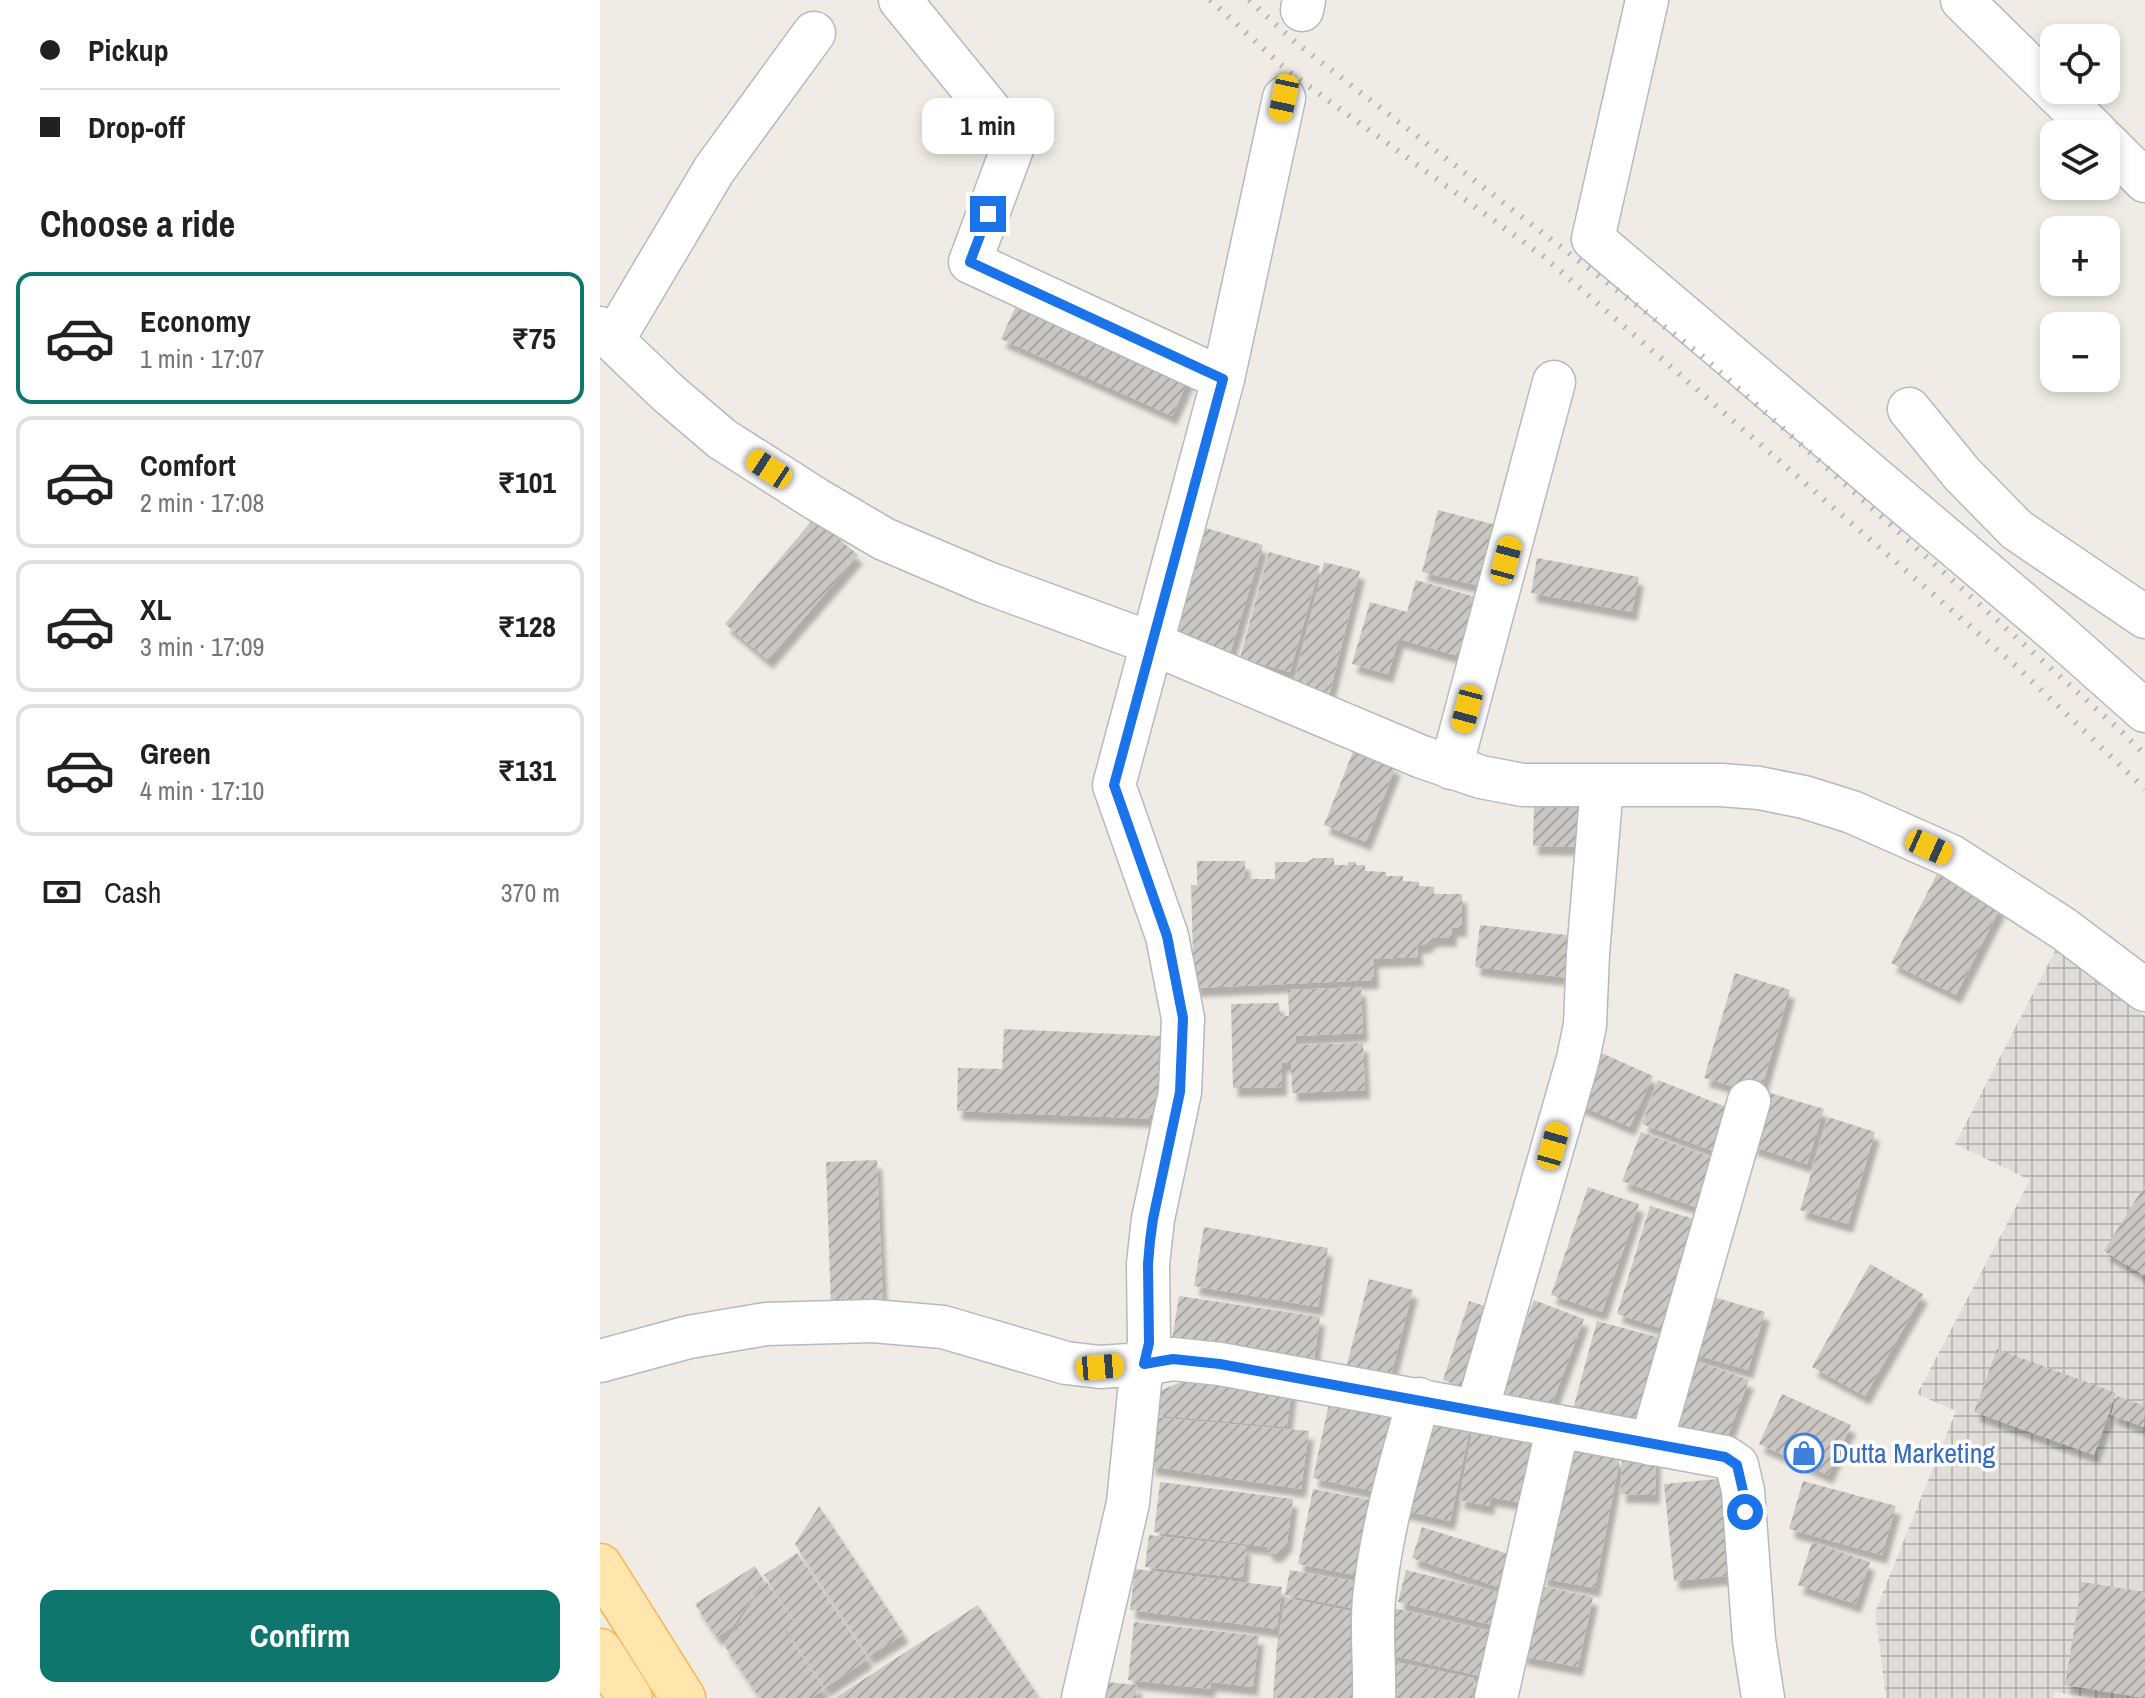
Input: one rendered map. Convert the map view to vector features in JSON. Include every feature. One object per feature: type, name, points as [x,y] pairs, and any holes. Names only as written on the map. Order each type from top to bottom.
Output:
[{"type":"main road","points":[[600,1566],[683,1698]]},
{"type":"main road","points":[[600,1651],[630,1698]]},
{"type":"street","points":[[900,0],[1015,141],[970,262],[1223,379]]},
{"type":"street","points":[[1647,0],[1593,239],[2145,711]]},
{"type":"street","points":[[1962,0],[2084,120]]},
{"type":"street","points":[[814,33],[714,170],[606,334],[722,439],[884,539],[985,582],[1151,643],[1451,768],[1523,785],[1721,785],[1759,788],[1804,797],[1852,812],[1951,856],[2064,929],[2145,990]]},
{"type":"street","points":[[1083,1698],[1128,1503],[1140,1383],[1149,1343],[1148,1264],[1151,1234],[1180,1092],[1183,1018],[1167,936],[1114,785],[1223,379],[1284,98]]},
{"type":"street","points":[[2120,156],[2145,181]]},
{"type":"street","points":[[1451,768],[1554,382]]},
{"type":"street","points":[[1909,409],[1962,474],[2017,530],[2145,617]]},
{"type":"street","points":[[1477,1410],[1578,1059],[1585,1025],[1602,786]]},
{"type":"street","points":[[1651,1444],[1749,1101]]},
{"type":"street","points":[[600,1361],[689,1337],[766,1324],[873,1321],[943,1327],[1066,1363],[1100,1367],[1173,1359],[1220,1364],[1725,1457],[1737,1465],[1743,1491],[1754,1640],[1763,1698]]},
{"type":"street","points":[[1374,1698],[1372,1640],[1381,1542],[1419,1399]]},
{"type":"street","points":[[1496,1698],[1558,1426]]},
{"type":"shaded area","points":[[2057,947],[2145,1016],[2145,1698],[2092,1698],[2055,1692],[2053,1698],[1886,1698],[1875,1612],[1956,1411],[1917,1394],[2030,1180],[1955,1144]]},
{"type":"building","points":[[1020,297],[1191,374],[1172,416],[1001,339]]},
{"type":"building","points":[[1438,510],[1500,526],[1484,587],[1422,572]]},
{"type":"building","points":[[814,518],[858,555],[768,660],[725,624]]},
{"type":"building","points":[[1206,528],[1263,545],[1229,657],[1173,640]]},
{"type":"building","points":[[1269,552],[1320,566],[1290,672],[1240,658]]},
{"type":"building","points":[[1537,558],[1639,577],[1632,612],[1531,593]]},
{"type":"building","points":[[1324,562],[1360,571],[1329,696],[1293,687]]},
{"type":"building","points":[[1416,580],[1479,598],[1462,657],[1399,639],[1388,674],[1352,664],[1370,602],[1407,612]]},
{"type":"building","points":[[1354,749],[1396,766],[1366,842],[1324,825]]},
{"type":"building","points":[[1534,803],[1592,804],[1591,847],[1533,846]]},
{"type":"building","points":[[1314,858],[1334,858],[1334,865],[1356,862],[1356,865],[1365,865],[1365,871],[1403,876],[1403,881],[1434,887],[1434,894],[1462,894],[1462,928],[1452,928],[1452,938],[1432,938],[1426,944],[1417,945],[1418,957],[1373,959],[1374,980],[1194,988],[1191,885],[1197,885],[1197,861],[1245,861],[1245,879],[1275,879],[1275,862],[1307,862]]},
{"type":"building","points":[[1937,874],[2001,906],[1956,995],[1891,963]]},
{"type":"building","points":[[1480,925],[1583,937],[1578,979],[1475,967]]},
{"type":"building","points":[[1735,973],[1790,990],[1760,1094],[1704,1078]]},
{"type":"building","points":[[1361,987],[1363,1033],[1296,1036],[1296,1045],[1363,1043],[1365,1090],[1292,1093],[1291,1063],[1282,1063],[1282,1087],[1233,1088],[1231,1004],[1279,1003],[1280,1016],[1289,1016],[1288,990]]},
{"type":"building","points":[[1004,1029],[1163,1036],[1159,1119],[957,1111],[958,1068],[1002,1069]]},
{"type":"building","points":[[1595,1050],[1653,1076],[1630,1127],[1572,1102]]},
{"type":"building","points":[[1658,1080],[1734,1110],[1718,1153],[1642,1124]]},
{"type":"building","points":[[1767,1092],[1824,1109],[1807,1164],[1751,1146]]},
{"type":"building","points":[[1828,1117],[1875,1132],[1848,1224],[1800,1210]]},
{"type":"building","points":[[1641,1132],[1716,1159],[1698,1208],[1622,1181]]},
{"type":"building","points":[[877,1160],[883,1305],[831,1307],[826,1162]]},
{"type":"building","points":[[2145,1185],[2145,1276],[2104,1251]]},
{"type":"building","points":[[1588,1187],[1639,1204],[1602,1312],[1551,1295]]},
{"type":"building","points":[[1650,1206],[1698,1220],[1664,1329],[1617,1314]]},
{"type":"building","points":[[1204,1227],[1328,1248],[1318,1307],[1194,1286]]},
{"type":"building","points":[[1870,1264],[1923,1294],[1865,1396],[1812,1367]]},
{"type":"building","points":[[1369,1279],[1413,1290],[1390,1379],[1346,1368]]},
{"type":"building","points":[[1703,1294],[1765,1312],[1748,1370],[1686,1352]]},
{"type":"building","points":[[1179,1296],[1320,1317],[1313,1367],[1171,1346]]},
{"type":"building","points":[[1534,1300],[1584,1319],[1550,1409],[1500,1391]]},
{"type":"building","points":[[1469,1301],[1500,1311],[1474,1390],[1443,1380]]},
{"type":"building","points":[[1597,1321],[1668,1340],[1644,1428],[1573,1409]]},
{"type":"building","points":[[1997,1349],[2116,1393],[2094,1455],[1974,1412]]},
{"type":"building","points":[[1685,1357],[1749,1380],[1724,1445],[1661,1430]]},
{"type":"building","points":[[1181,1382],[1292,1387],[1287,1427],[1155,1415],[1157,1392]]},
{"type":"building","points":[[1782,1394],[1851,1425],[1828,1475],[1759,1444]]},
{"type":"building","points":[[2117,1396],[2145,1406],[2144,1427],[2111,1415]]},
{"type":"building","points":[[1330,1398],[1399,1412],[1382,1493],[1313,1478]]},
{"type":"building","points":[[1424,1412],[1471,1423],[1450,1521],[1402,1510]]},
{"type":"building","points":[[1153,1417],[1309,1431],[1301,1489],[1150,1466]]},
{"type":"building","points":[[1475,1419],[1543,1433],[1528,1504],[1491,1497],[1489,1506],[1459,1500]]},
{"type":"building","points":[[1565,1447],[1620,1458],[1595,1588],[1541,1578]]},
{"type":"building","points":[[1622,1455],[1656,1456],[1655,1495],[1621,1494]]},
{"type":"building","points":[[1728,1478],[1737,1575],[1674,1581],[1664,1484]]},
{"type":"building","points":[[1803,1481],[1896,1506],[1882,1555],[1789,1529]]},
{"type":"building","points":[[1160,1482],[1293,1499],[1287,1543],[1276,1554],[1267,1552],[1268,1547],[1154,1532]]},
{"type":"building","points":[[1313,1489],[1380,1502],[1365,1577],[1298,1564]]},
{"type":"building","points":[[819,1506],[904,1634],[869,1656],[795,1544]]},
{"type":"building","points":[[1422,1527],[1518,1557],[1507,1590],[1412,1558]]},
{"type":"building","points":[[1149,1535],[1246,1546],[1243,1578],[1145,1567]]},
{"type":"building","points":[[1812,1542],[1870,1562],[1856,1604],[1798,1585]]},
{"type":"building","points":[[797,1553],[868,1659],[825,1688],[787,1630],[824,1690],[811,1698],[760,1698],[724,1645],[766,1581],[797,1625],[764,1575]]},
{"type":"building","points":[[755,1566],[764,1581],[732,1627],[717,1637],[695,1604]]},
{"type":"building","points":[[1135,1569],[1282,1587],[1277,1629],[1130,1610]]},
{"type":"building","points":[[1290,1570],[1363,1583],[1358,1609],[1285,1595]]},
{"type":"building","points":[[1406,1570],[1505,1594],[1496,1626],[1398,1602]]},
{"type":"building","points":[[2082,1582],[2145,1592],[2145,1698],[2065,1685]]},
{"type":"building","points":[[1535,1585],[1593,1597],[1578,1667],[1521,1656]]},
{"type":"building","points":[[1286,1598],[1365,1614],[1364,1698],[1273,1698],[1277,1645]]},
{"type":"building","points":[[978,1605],[1038,1696],[1035,1698],[835,1698]]},
{"type":"building","points":[[1394,1608],[1499,1634],[1488,1678],[1383,1653]]},
{"type":"building","points":[[1134,1622],[1259,1636],[1253,1687],[1211,1682],[1210,1689],[1128,1680]]},
{"type":"building","points":[[1395,1662],[1474,1678],[1472,1698],[1388,1698]]},
{"type":"building","points":[[1107,1682],[1137,1685],[1136,1698],[1106,1698]]},
{"type":"railway","points":[[1210,0],[1289,72],[1543,256],[2016,666],[2145,789]]},
{"type":"railway","points":[[1249,0],[1295,42],[1701,355],[2145,755]]},
{"type":"place","name":"Dutta Marketing","points":[[1804,1453]]},
{"type":"route","points":[[988,214],[970,262],[1223,379],[1114,785],[1167,936],[1183,1018],[1180,1092],[1150,1241],[1149,1343],[1144,1364],[1173,1359],[1220,1364],[1725,1457],[1737,1465],[1745,1512]]}]
